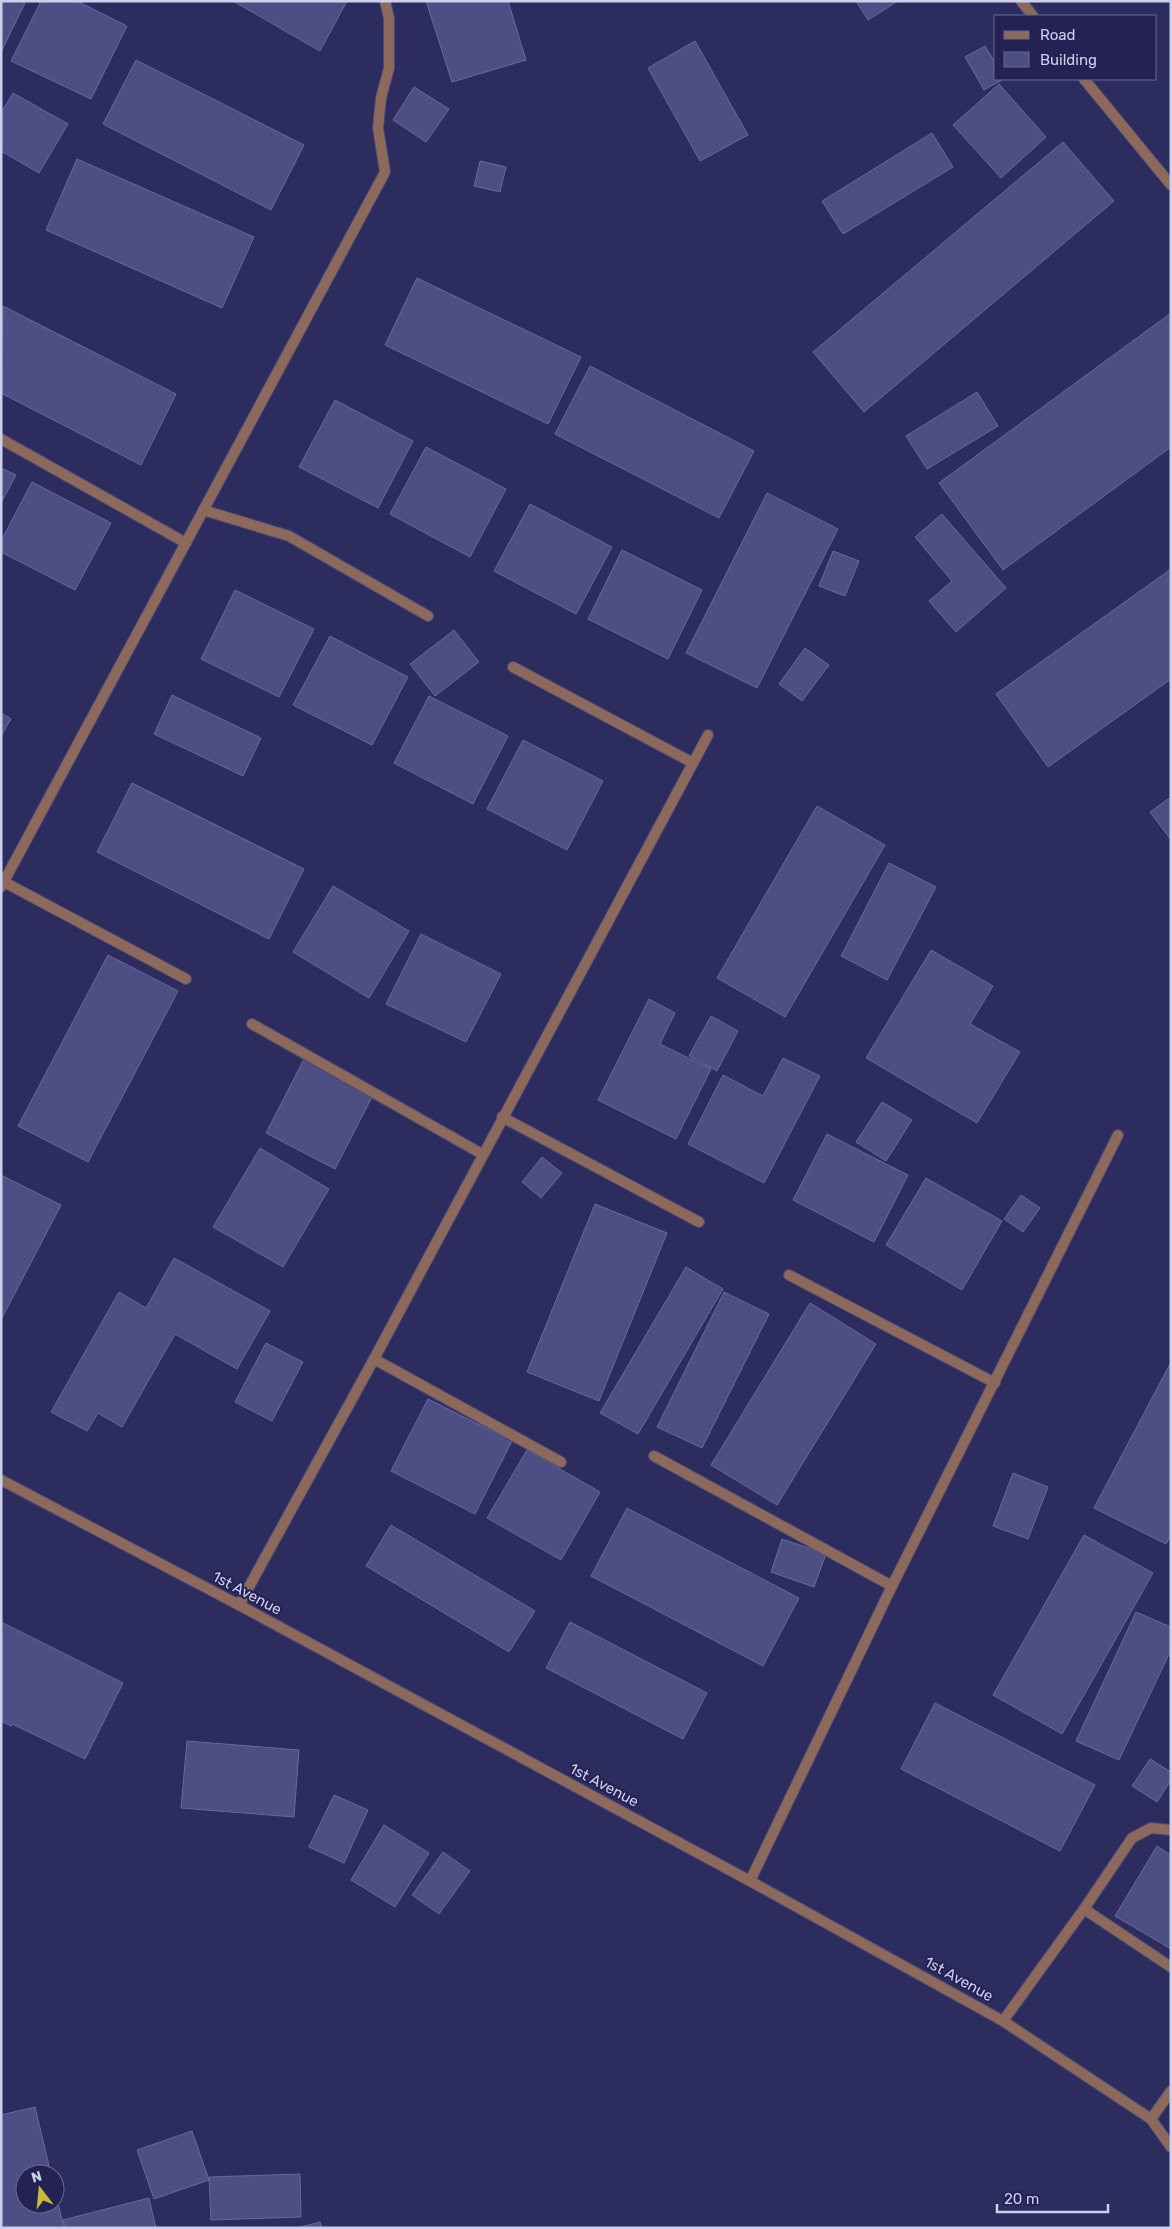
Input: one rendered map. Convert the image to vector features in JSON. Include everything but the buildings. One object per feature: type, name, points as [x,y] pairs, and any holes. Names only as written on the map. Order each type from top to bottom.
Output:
[{"type":"street","points":[[186,979],[2,885],[385,172],[378,128],[381,98],[389,68],[389,18],[385,1]]},
{"type":"street","points":[[1021,1],[1032,15]]},
{"type":"street","points":[[1085,80],[1171,184]]},
{"type":"street","points":[[1,439],[186,543]]},
{"type":"street","points":[[203,510],[289,536],[428,616]]},
{"type":"street","points":[[514,667],[693,763]]},
{"type":"street","points":[[239,1605],[374,1359],[482,1154],[708,735]]},
{"type":"street","points":[[252,1024],[482,1154]]},
{"type":"street","points":[[502,1117],[699,1222]]},
{"type":"street","points":[[750,1881],[892,1586],[1118,1135]]},
{"type":"street","points":[[789,1275],[995,1383]]},
{"type":"street","points":[[374,1359],[561,1462]]},
{"type":"street","points":[[654,1456],[892,1586]]},
{"type":"street","name":"1st Avenue","points":[[1,1480],[239,1605],[750,1881],[1003,2021],[1151,2119],[1171,2147]]},
{"type":"street","points":[[1003,2021],[1084,1909],[1132,1838],[1151,1828],[1171,1830]]},
{"type":"street","points":[[1084,1909],[1171,1967]]},
{"type":"street","points":[[1151,2119],[1171,2091]]}]
